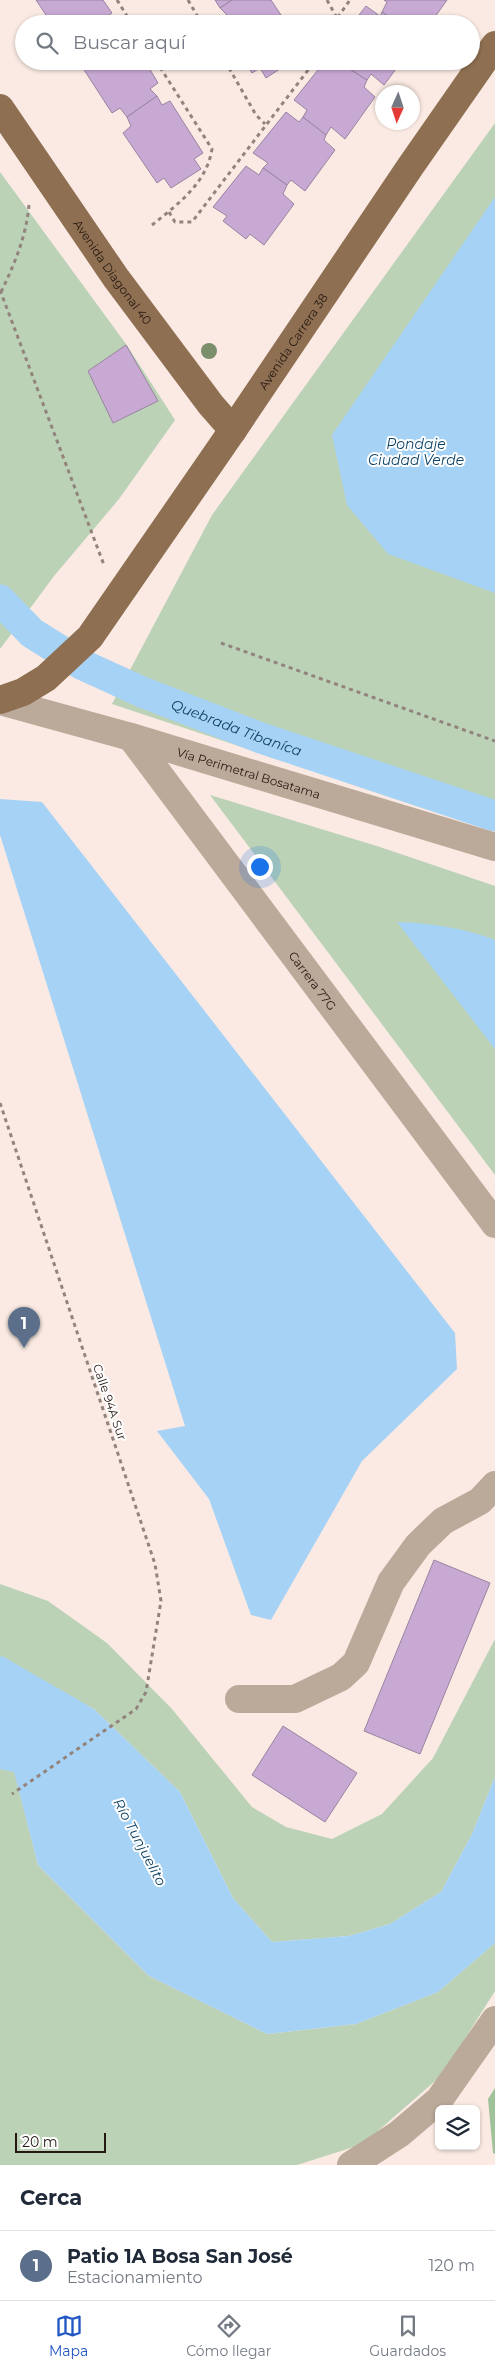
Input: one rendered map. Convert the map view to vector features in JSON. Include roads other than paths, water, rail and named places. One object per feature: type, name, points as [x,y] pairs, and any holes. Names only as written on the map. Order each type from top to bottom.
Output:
[{"type":"main road","name":"Avenida Carrera 38","points":[[480,67],[495,45]]},
{"type":"main road","name":"Avenida Carrera 38","points":[[0,701],[23,692],[57,669],[90,637],[478,70]]},
{"type":"main road","name":"Avenida Diagonal 40","points":[[0,108],[116,278],[210,405],[233,430]]},
{"type":"street","name":"Vía Perimetral Bosatama","points":[[0,701],[131,737],[495,847]]},
{"type":"street","name":"Carrera 77G","points":[[131,737],[495,1224]]},
{"type":"street","points":[[240,1699],[295,1699],[341,1677],[356,1663],[391,1582],[418,1544],[443,1521],[480,1501],[495,1485]]},
{"type":"street","points":[[351,2165],[399,2134],[439,2100],[495,2020]]},
{"type":"water","name":"Pondaje Ciudad Verde","points":[[495,197],[495,593],[388,554],[347,505],[332,435]]},
{"type":"water","points":[[0,799],[42,802],[455,1333],[457,1369],[362,1461],[271,1620],[251,1615],[209,1499],[157,1431],[185,1426],[0,835]]},
{"type":"water","points":[[397,922],[447,927],[495,940],[495,1049]]},
{"type":"water","name":"Río Tunjuelito","points":[[2,1656],[94,1709],[180,1792],[233,1898],[272,1942],[349,1936],[390,1924],[441,1892],[472,1834],[495,1777],[495,1943],[438,1992],[356,2024],[267,2034],[149,1976],[38,1865],[14,1772],[0,1769],[0,1657]]},
{"type":"waterway","name":"Quebrada Tibaníca","points":[[0,600],[32,633],[83,665],[142,692],[261,738],[495,816]]},
{"type":"place","name":"Patio 1A Bosa San José","points":[[24,1348]]}]
